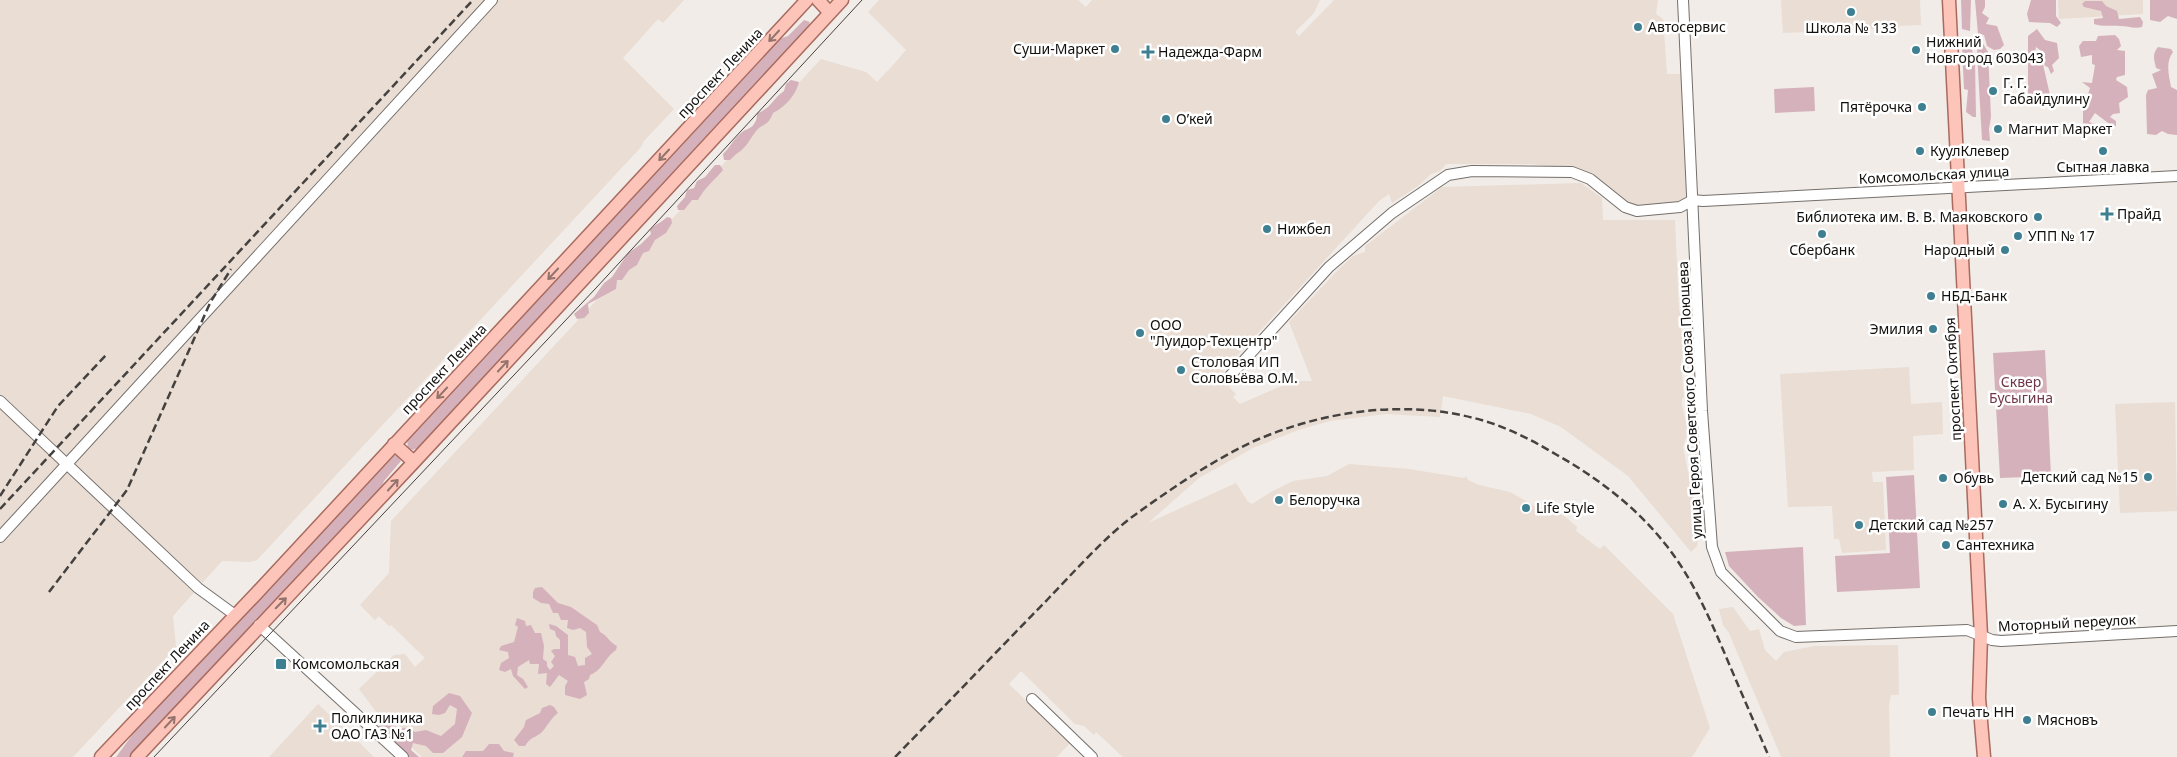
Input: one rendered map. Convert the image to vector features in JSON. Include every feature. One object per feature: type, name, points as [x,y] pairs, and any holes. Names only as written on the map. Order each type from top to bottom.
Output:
[{"type":"main road","name":"проспект Ленина","points":[[101,757],[807,0]]},
{"type":"main road","points":[[818,0],[830,14]]},
{"type":"main road","points":[[137,757],[414,462],[842,0]]},
{"type":"main road","name":"проспект Октября","points":[[1949,0],[1981,636],[1980,698],[1984,757]]},
{"type":"main road","points":[[394,444],[414,462]]},
{"type":"street","points":[[0,537],[492,0]]},
{"type":"street","name":"улица Героя Советского Союза Поющева","points":[[1683,0],[1702,411],[1708,514],[1714,556],[1721,572],[1780,631],[1796,637],[1811,638]]},
{"type":"street","points":[[1229,377],[1329,267],[1392,213],[1448,175],[1472,171],[1572,172],[1590,178],[1625,207],[1637,211],[1680,207],[1693,200]]},
{"type":"street","name":"Комсомольская улица","points":[[1693,200],[1711,201],[1958,186],[2177,176]]},
{"type":"street","points":[[0,401],[198,588],[235,615]]},
{"type":"street","points":[[259,625],[403,757]]},
{"type":"street","name":"Моторный переулок","points":[[1811,638],[1967,630],[2001,641],[2177,631]]},
{"type":"street","points":[[1032,699],[1092,757]]},
{"type":"shaded area","points":[[0,0],[684,0],[663,23],[658,19],[623,58],[674,109],[643,142],[642,146],[257,560],[250,562],[222,561],[173,616],[176,647],[73,757],[0,757]]},
{"type":"shaded area","points":[[879,0],[1078,0],[1086,7],[1092,0],[1320,0],[1314,13],[1295,32],[1299,36],[1334,0],[1658,0],[1656,14],[1663,19],[1667,74],[1683,74],[1688,192],[1686,200],[1672,206],[1630,206],[1574,170],[1532,164],[1446,164],[1440,171],[1431,174],[1418,186],[1392,203],[1389,194],[1379,201],[1226,368],[1224,366],[1221,369],[1234,381],[1229,387],[1236,394],[1233,397],[1240,404],[1293,381],[1312,381],[1289,322],[1353,256],[1365,252],[1365,246],[1442,187],[1581,183],[1602,198],[1603,220],[1675,220],[1679,311],[1682,312],[1682,319],[1680,319],[1684,351],[1681,364],[1684,397],[1682,398],[1682,405],[1688,431],[1683,447],[1700,532],[1697,546],[1691,552],[1628,476],[1561,427],[1531,414],[1443,396],[1440,417],[1386,414],[1330,421],[1298,430],[1253,448],[1199,478],[1148,523],[1236,483],[1248,502],[1252,504],[1293,481],[1327,476],[1349,464],[1409,469],[1464,478],[1466,476],[1468,480],[1479,485],[1510,492],[1541,510],[1546,504],[1555,508],[1577,527],[1576,531],[1600,549],[1604,545],[1673,614],[1710,728],[1692,757],[1123,757],[1096,732],[1094,735],[1084,726],[1075,724],[1021,671],[1009,684],[1070,743],[1057,757],[422,757],[382,720],[359,689],[394,655],[405,654],[415,667],[425,658],[391,625],[389,626],[379,616],[375,620],[360,605],[389,573],[391,521],[821,59],[866,72],[877,82],[893,65],[906,50],[868,12]]},
{"type":"shaded area","name":"Школа № 133","points":[[1781,0],[1920,0],[1921,25],[1899,26],[1899,28],[1783,33]]},
{"type":"shaded area","points":[[2058,0],[2143,0],[2143,14],[2059,19]]},
{"type":"shaded area","points":[[1909,367],[1911,404],[1942,402],[1943,434],[1913,436],[1914,470],[1872,472],[1873,482],[1883,482],[1886,550],[1842,553],[1839,539],[1834,539],[1832,506],[1788,507],[1780,374]]},
{"type":"shaded area","name":"Детский сад №15","points":[[2175,402],[2177,511],[2120,513],[2115,404]]},
{"type":"shaded area","points":[[1733,607],[1750,631],[1759,629],[1765,650],[1776,661],[1784,652],[1814,646],[1898,645],[1899,695],[1891,695],[1889,705],[1890,757],[1781,757],[1729,633],[1723,625],[1719,609]]},
{"type":"shaded area","name":"Поликлиника ОАО ГАЗ №1","points":[[318,704],[365,748],[374,757],[269,757]]},
{"type":"green space","points":[[1961,0],[1971,0],[1970,31],[1962,29]]},
{"type":"green space","points":[[1975,0],[1985,0],[1985,7],[1982,13],[1989,18],[1986,24],[1997,26],[2004,45],[2000,49],[1994,50],[1987,46],[1984,35],[1978,34]]},
{"type":"green space","points":[[2031,0],[2056,0],[2056,16],[2061,23],[2057,27],[2050,23],[2029,22],[2027,14]]},
{"type":"green space","points":[[2150,0],[2177,0],[2177,19],[2168,16],[2160,22],[2150,20]]},
{"type":"green space","points":[[2085,1],[2102,1],[2106,6],[2117,11],[2119,19],[2140,17],[2143,22],[2142,27],[2094,24],[2094,19],[2103,18],[2101,11],[2084,7],[2082,4]]},
{"type":"green space","points":[[804,20],[810,22],[808,27],[417,448],[413,450],[408,448],[407,440],[776,40],[788,36]]},
{"type":"green space","points":[[2037,29],[2045,40],[2057,43],[2059,58],[2052,65],[2054,71],[2051,74],[2048,67],[2045,66],[2043,59],[2045,54],[2036,47],[2034,57],[2042,60],[2050,95],[2038,103],[2028,99],[2028,36]]},
{"type":"green space","points":[[2115,35],[2119,39],[2121,46],[2117,50],[2125,51],[2125,75],[2117,77],[2116,80],[2127,87],[2128,97],[2119,103],[2120,113],[2113,114],[2110,117],[2116,121],[2116,126],[2112,126],[2095,113],[2089,122],[2099,125],[2097,136],[2090,135],[2090,128],[2083,124],[2083,96],[2088,94],[2090,88],[2082,82],[2092,83],[2095,65],[2092,64],[2092,55],[2081,57],[2079,46],[2083,41],[2096,41],[2098,36]]},
{"type":"green space","points":[[1982,42],[1988,52],[1991,117],[1990,141],[1982,140],[1977,53],[1978,44]]},
{"type":"green space","points":[[1962,46],[1965,46],[1966,49],[1968,46],[1971,46],[1975,61],[1976,117],[1966,112],[1968,90],[1964,89]]},
{"type":"green space","points":[[2158,47],[2171,49],[2173,52],[2169,60],[2168,69],[2171,87],[2177,90],[2177,135],[2162,131],[2156,135],[2147,134],[2146,95],[2148,90],[2157,88],[2152,74],[2161,70],[2156,68],[2154,59],[2154,54]]},
{"type":"green space","points":[[791,80],[799,82],[789,100],[773,113],[766,124],[757,130],[742,150],[730,160],[724,160],[723,154],[736,138],[753,126],[757,113],[769,106],[784,91],[786,84]]},
{"type":"green space","points":[[1814,87],[1815,111],[1775,113],[1774,89]]},
{"type":"green space","points":[[715,165],[720,165],[723,170],[698,200],[692,200],[684,210],[678,210],[677,206],[685,197],[687,190],[694,188],[697,181],[705,177]]},
{"type":"green space","points":[[667,217],[671,218],[672,223],[666,233],[655,240],[649,251],[643,253],[637,265],[629,270],[622,280],[617,280],[616,289],[588,304],[589,313],[584,318],[577,319],[574,314],[594,297],[604,283],[612,277],[628,253],[651,234],[650,230]]},
{"type":"green space","name":"Сквер Бусыгина","points":[[2045,350],[2051,476],[2000,478],[1993,353]]},
{"type":"green space","points":[[397,455],[401,461],[384,481],[380,491],[131,757],[116,757],[136,730],[391,456]]},
{"type":"green space","points":[[1914,475],[1920,588],[1837,592],[1835,556],[1890,553],[1886,477]]},
{"type":"green space","points":[[1803,547],[1806,625],[1794,626],[1781,618],[1758,597],[1729,566],[1725,552]]},
{"type":"green space","points":[[542,587],[558,603],[571,607],[597,625],[600,632],[617,646],[616,650],[601,667],[584,682],[587,695],[580,699],[565,695],[565,686],[568,681],[559,675],[550,687],[546,684],[547,673],[538,674],[539,664],[530,664],[529,660],[518,667],[517,675],[523,679],[528,687],[525,689],[513,676],[511,669],[505,672],[499,670],[501,663],[509,658],[508,652],[499,650],[501,646],[514,642],[518,627],[515,625],[517,618],[525,621],[526,626],[531,625],[535,633],[541,633],[544,646],[543,659],[547,662],[550,670],[554,666],[551,662],[555,656],[551,651],[560,649],[560,640],[556,636],[555,631],[550,629],[549,624],[556,626],[568,635],[568,655],[575,657],[578,666],[585,665],[585,658],[592,654],[587,647],[586,632],[580,628],[573,630],[567,628],[568,620],[561,620],[558,613],[553,613],[549,604],[541,603],[533,598],[535,588]]},
{"type":"green space","points":[[449,693],[460,696],[472,713],[462,737],[443,753],[433,753],[426,746],[413,743],[411,750],[419,757],[407,757],[389,734],[379,731],[379,721],[386,717],[397,729],[405,728],[415,732],[426,730],[441,736],[455,724],[457,709],[450,705],[445,713],[439,715],[432,714],[433,706]]},
{"type":"green space","points":[[550,705],[558,713],[541,733],[531,739],[525,746],[519,746],[514,740],[524,727],[526,720],[540,713],[542,708]]},
{"type":"green space","points":[[489,744],[499,744],[504,751],[514,753],[513,757],[462,757],[466,751],[483,751]]},
{"type":"tram line","points":[[154,757],[596,288],[862,0]]},
{"type":"railway","points":[[0,509],[473,0]]},
{"type":"railway","points":[[49,592],[127,490],[210,303],[231,269]]},
{"type":"railway","points":[[0,496],[58,406],[106,355]]},
{"type":"railway","points":[[895,757],[1099,546],[1132,517],[1160,497],[1221,458],[1252,442],[1280,431],[1310,421],[1340,415],[1371,410],[1402,409],[1464,416],[1494,424],[1518,434],[1572,464],[1630,506],[1655,531],[1676,558],[1693,585],[1769,757]]},
{"type":"place","name":"Школа № 133","points":[[1851,12]]},
{"type":"place","name":"Автосервис","points":[[1638,27]]},
{"type":"place","name":"Суши-Маркет","points":[[1115,49]]},
{"type":"place","name":"Нижний Новгород 603043","points":[[1916,50]]},
{"type":"place","name":"Надежда-Фарм","points":[[1148,52]]},
{"type":"place","name":"Г. Г. Габайдулину","points":[[1993,91]]},
{"type":"place","name":"Пятёрочка","points":[[1922,107]]},
{"type":"place","name":"О’кей","points":[[1166,119]]},
{"type":"place","name":"Магнит Маркет","points":[[1998,129]]},
{"type":"place","name":"КуулКлевер","points":[[1920,151]]},
{"type":"place","name":"Сытная лавка","points":[[2103,151]]},
{"type":"place","name":"Прайд","points":[[2107,214]]},
{"type":"place","name":"Библиотека им. В. В. Маяковского","points":[[2038,217]]},
{"type":"place","name":"Нижбел","points":[[1267,229]]},
{"type":"place","name":"Сбербанк","points":[[1822,234]]},
{"type":"place","name":"УПП № 17","points":[[2018,236]]},
{"type":"place","name":"Народный","points":[[2005,250]]},
{"type":"place","name":"НБД-Банк","points":[[1931,296]]},
{"type":"place","name":"Эмилия","points":[[1933,329]]},
{"type":"place","name":"ООО \"Луидор-Техцентр\"","points":[[1140,333]]},
{"type":"place","name":"Столовая ИП Соловьёва О.М.","points":[[1181,370]]},
{"type":"place","name":"Детский сад №15","points":[[2148,477]]},
{"type":"place","name":"Обувь","points":[[1943,478]]},
{"type":"place","name":"Белоручка","points":[[1279,500]]},
{"type":"place","name":"А. Х. Бусыгину","points":[[2003,504]]},
{"type":"place","name":"Life Style","points":[[1526,508]]},
{"type":"place","name":"Детский сад №257","points":[[1859,525]]},
{"type":"place","name":"Сантехника","points":[[1946,545]]},
{"type":"place","name":"Комсомольская","points":[[281,664]]},
{"type":"place","name":"Печать НН","points":[[1932,712]]},
{"type":"place","name":"Мясновъ","points":[[2027,720]]},
{"type":"place","name":"Поликлиника ОАО ГАЗ №1","points":[[320,726]]}]
